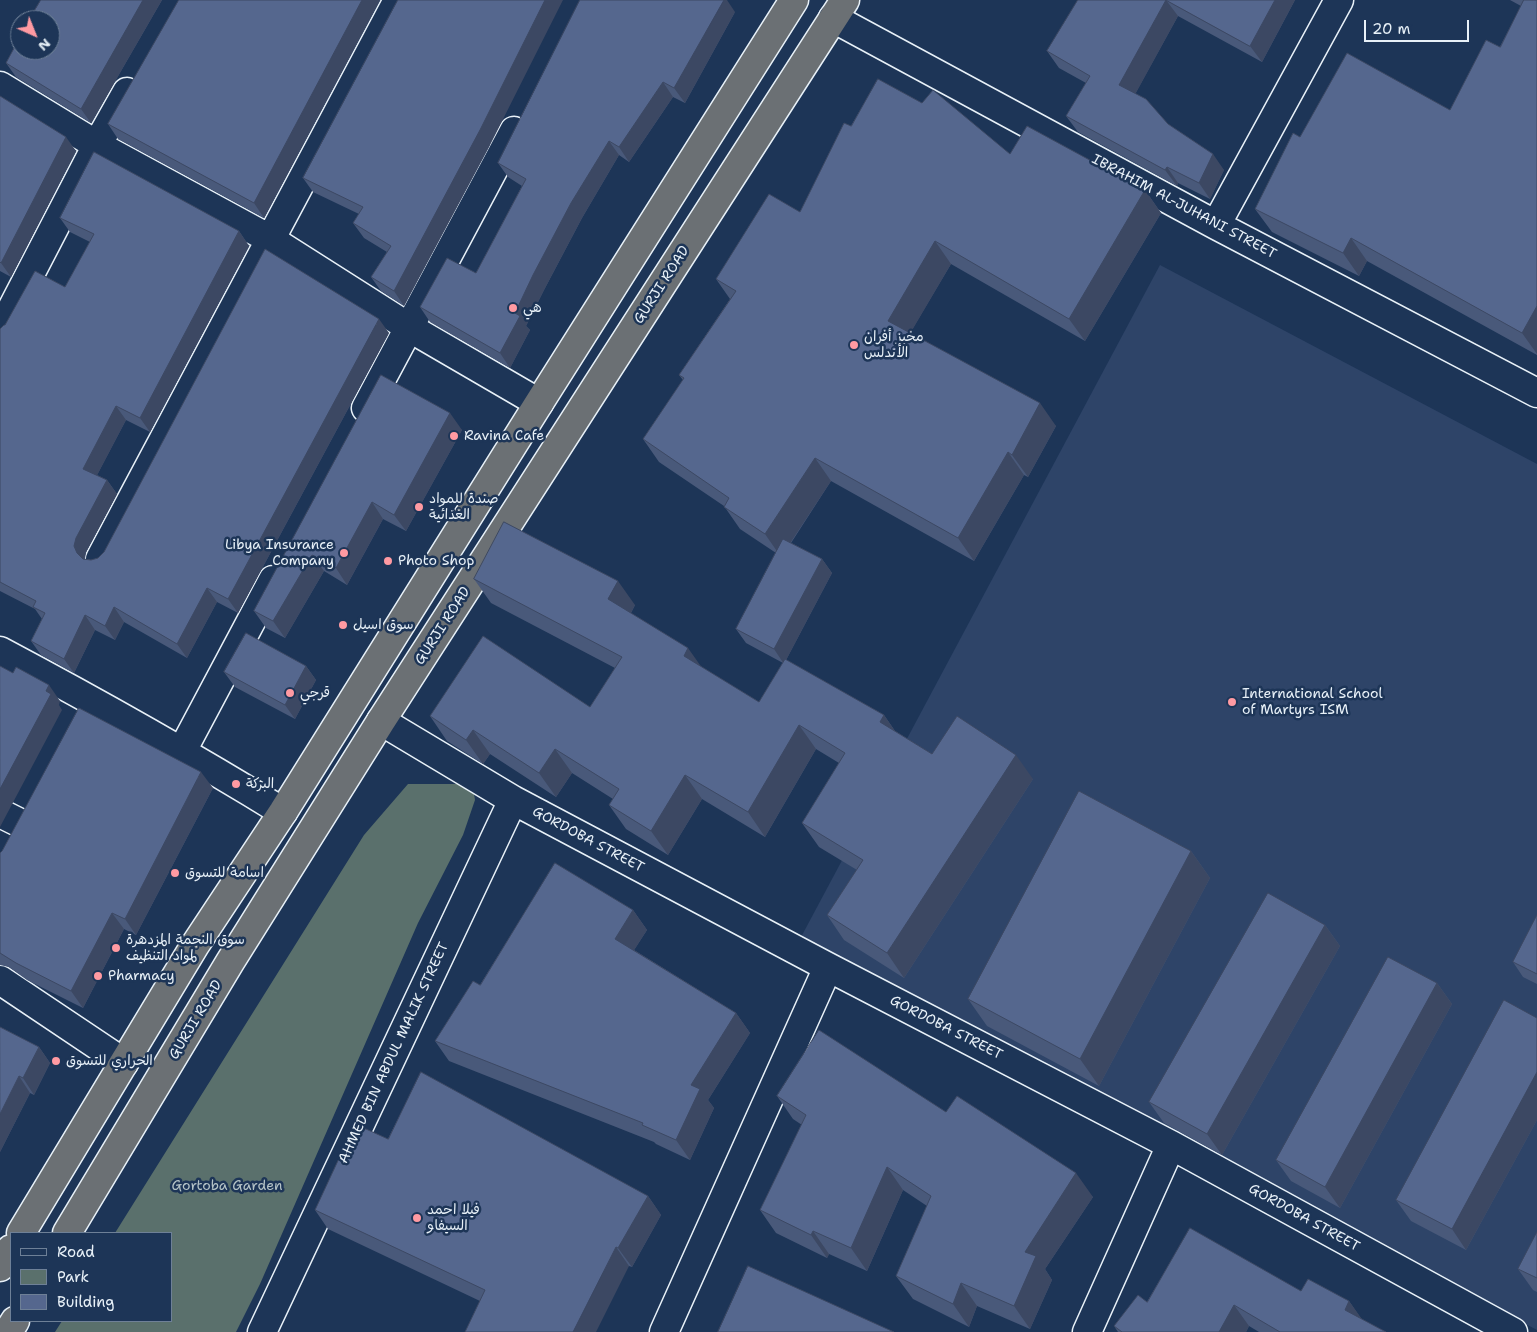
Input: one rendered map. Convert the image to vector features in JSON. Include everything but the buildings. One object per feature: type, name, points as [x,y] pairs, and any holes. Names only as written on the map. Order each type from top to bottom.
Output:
[{"type":"highway","points":[[22,1232],[195,945],[283,812],[538,403],[794,0]]},
{"type":"highway","name":"GURJI ROAD","points":[[68,1232],[230,962],[381,721],[839,9]]},
{"type":"highway","points":[[0,1267],[10,1251]]},
{"type":"street","points":[[100,559],[398,0]]},
{"type":"street","points":[[1216,224],[1339,0]]},
{"type":"street","name":"IBRAHIM AL-JUHANI STREET","points":[[839,9],[1216,224],[1537,393]]},
{"type":"street","points":[[0,332],[97,145],[141,68]]},
{"type":"street","points":[[0,86],[97,145],[270,239],[410,328],[538,403]]},
{"type":"street","points":[[353,434],[525,110]]},
{"type":"street","points":[[182,751],[286,557]]},
{"type":"street","points":[[0,651],[87,697],[182,751],[283,812]]},
{"type":"street","points":[[74,722],[87,697]]},
{"type":"street","name":"GORDOBA STREET","points":[[381,721],[513,800],[828,967],[1172,1145],[1501,1329]]},
{"type":"street","points":[[9,827],[34,798]]},
{"type":"street","name":"AHMED BIN ABDUL MALIK STREET","points":[[262,1332],[513,800]]},
{"type":"street","points":[[664,1332],[828,967]]},
{"type":"street","points":[[0,980],[124,1063]]},
{"type":"street","points":[[1087,1332],[1172,1145]]},
{"type":"shaded area","name":"International School of Martyrs ISM","points":[[1160,265],[1537,464],[1537,1330],[800,939]]},
{"type":"green space","name":"Gortoba Garden","points":[[408,784],[457,784],[473,788],[475,800],[463,835],[418,923],[260,1284],[236,1332],[55,1332],[61,1322],[172,1322],[172,1232],[116,1232],[364,835]]},
{"type":"place","name":"هي","points":[[513,308]]},
{"type":"place","name":"مخبز أفران الأندلس","points":[[854,345]]},
{"type":"place","name":"Ravina Cafe","points":[[454,436]]},
{"type":"place","name":"صندة للمواد الغذائية","points":[[419,507]]},
{"type":"place","name":"Libya Insurance Company","points":[[344,553]]},
{"type":"place","name":"Photo Shop","points":[[388,561]]},
{"type":"place","name":"سوق اسيل","points":[[343,625]]},
{"type":"place","name":"قرجي","points":[[290,693]]},
{"type":"place","name":"International School of Martyrs ISM","points":[[1232,702]]},
{"type":"place","name":"البركة","points":[[236,784]]},
{"type":"place","name":"اسامة للتسوق","points":[[175,873]]},
{"type":"place","name":"سوق النجمة المزدهرة لمواد التنظيف","points":[[116,948]]},
{"type":"place","name":"Pharmacy","points":[[98,976]]},
{"type":"place","name":"الحراري للتسوق","points":[[56,1061]]},
{"type":"place","name":"فيلا احمد السيفاو","points":[[417,1218]]}]
